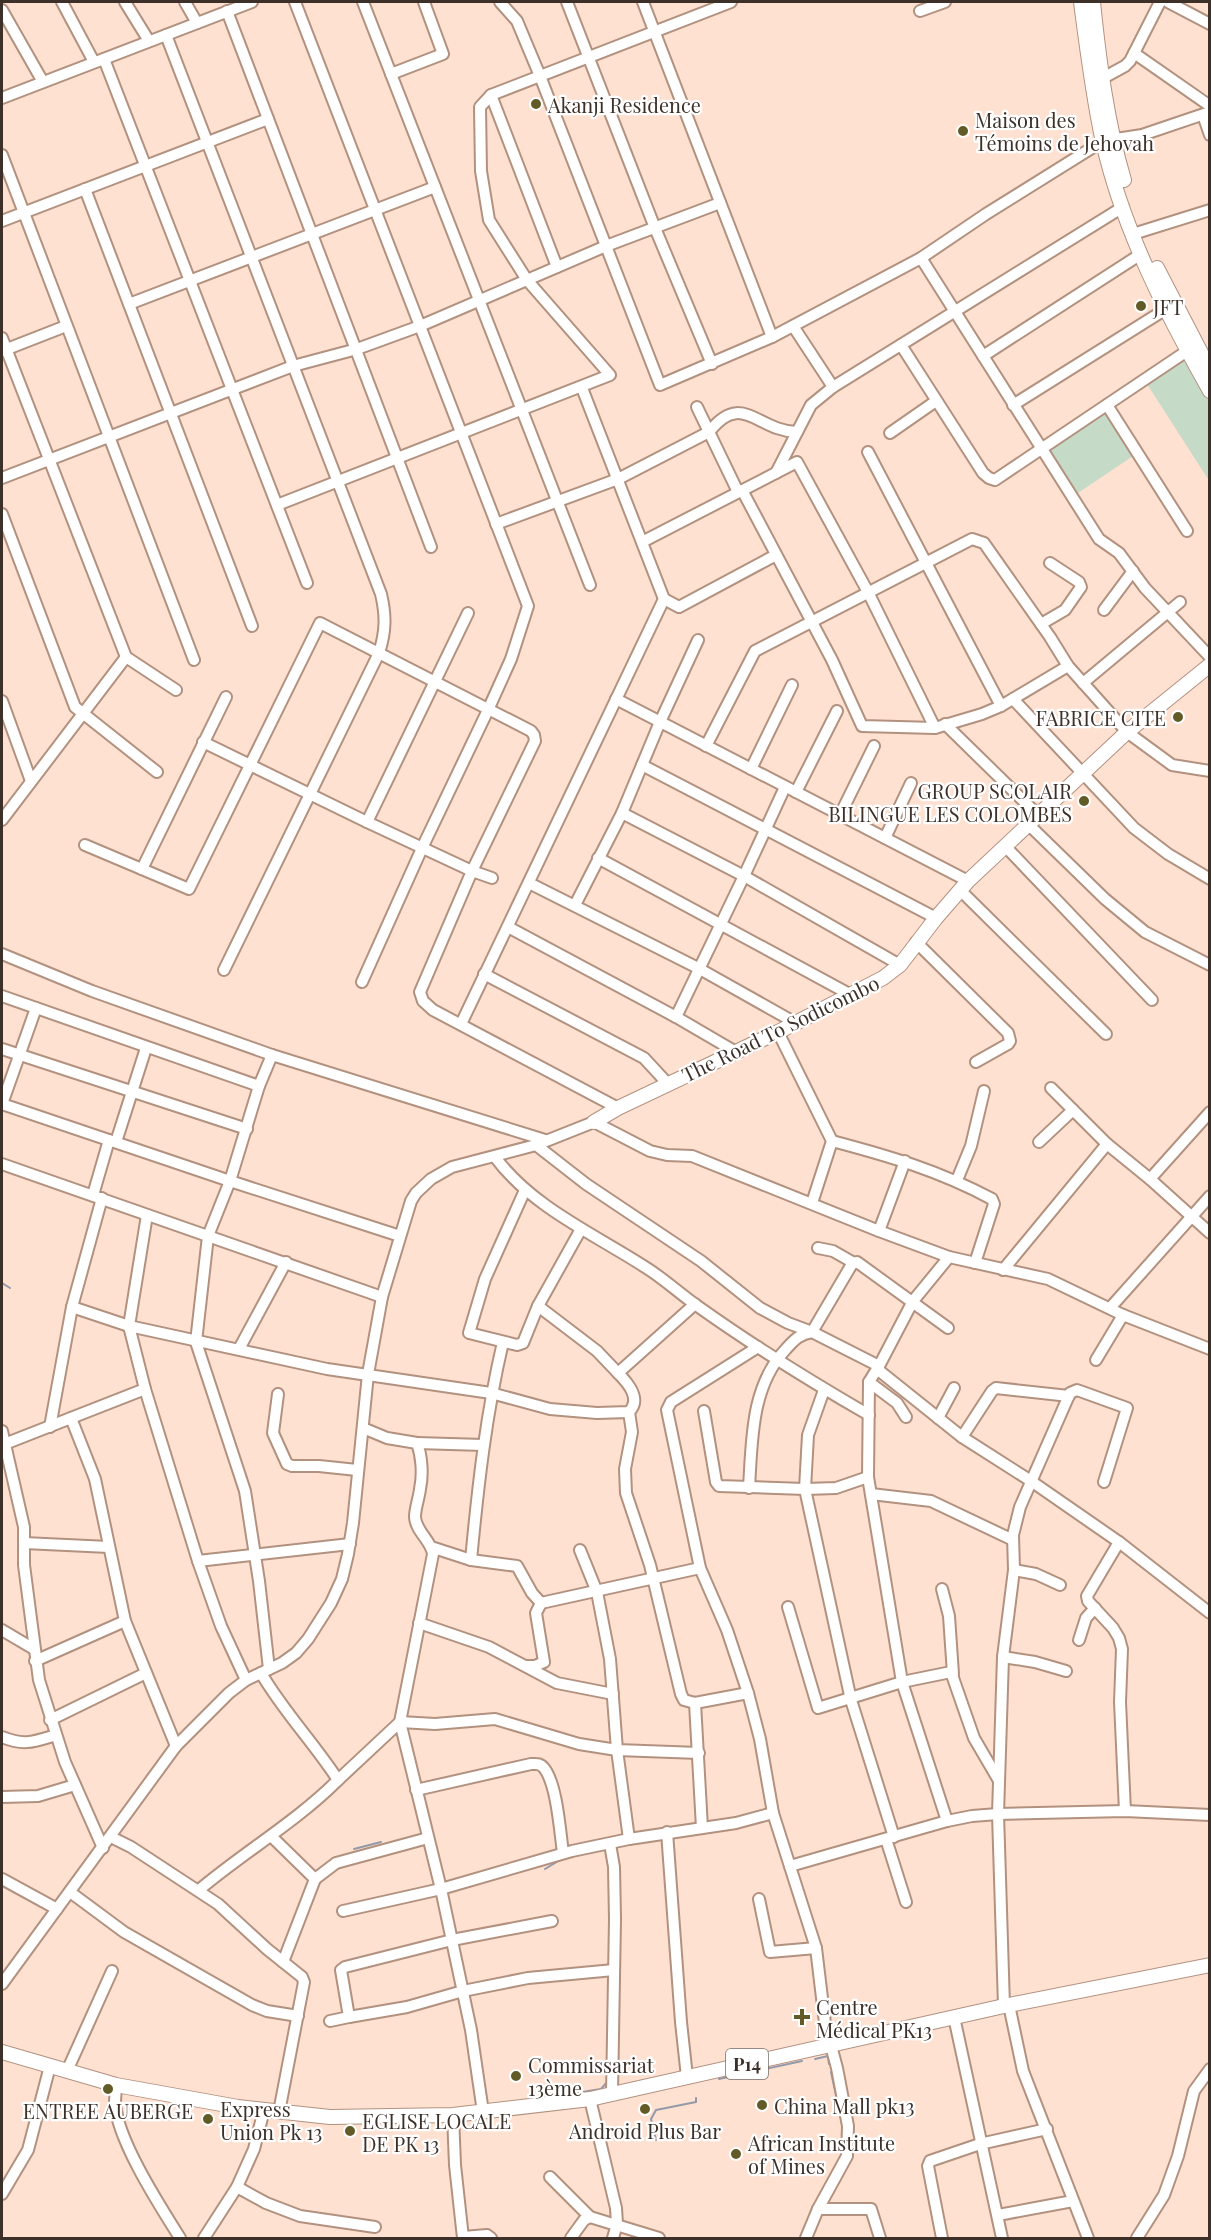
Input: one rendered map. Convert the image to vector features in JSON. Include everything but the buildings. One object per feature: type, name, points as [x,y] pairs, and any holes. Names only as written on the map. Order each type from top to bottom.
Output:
[{"type":"main road","points":[[1081,2],[1123,207],[1209,370]]},
{"type":"main road","points":[[1093,2],[1109,141],[1121,171],[1141,254],[1166,309],[1209,391]]},
{"type":"main road","name":"The Road To Sodicombo","points":[[594,1122],[668,1083],[778,1032],[883,978],[900,964],[964,886],[1005,846],[1083,771],[1209,664]]},
{"type":"main road","name":"P14","points":[[2,2052],[116,2085],[264,2110],[330,2117],[453,2115],[590,2099],[1006,2005],[1209,1965]]},
{"type":"street","points":[[62,2],[99,61],[146,166],[307,583]]},
{"type":"street","points":[[125,2],[149,41]]},
{"type":"street","points":[[185,2],[197,23]]},
{"type":"street","points":[[2,98],[250,2]]},
{"type":"street","points":[[295,2],[528,606],[510,659],[488,710],[423,846],[362,982]]},
{"type":"street","points":[[363,2],[590,585]]},
{"type":"street","points":[[391,74],[443,54],[424,2]]},
{"type":"street","points":[[567,2],[655,228],[712,364]]},
{"type":"street","points":[[643,2],[772,337]]},
{"type":"street","points":[[277,505],[582,388],[610,375],[527,280],[492,226],[484,199],[481,171],[480,107],[491,95],[654,32],[710,5],[731,2]]},
{"type":"street","points":[[920,11],[945,2]]},
{"type":"street","points":[[1103,78],[1125,66],[1160,2]]},
{"type":"street","points":[[1168,2],[1209,24]]},
{"type":"street","points":[[502,3],[517,21],[540,76],[660,385],[772,337],[921,258],[986,214],[1109,141],[1142,135],[1207,111]]},
{"type":"street","points":[[2,10],[43,82]]},
{"type":"street","points":[[227,11],[431,547]]},
{"type":"street","points":[[166,35],[381,594],[386,614],[385,634],[379,652],[224,970]]},
{"type":"street","points":[[1134,53],[1207,111],[1209,135]]},
{"type":"street","points":[[491,95],[557,267]]},
{"type":"street","points":[[2,221],[268,119]]},
{"type":"street","points":[[2,155],[194,660]]},
{"type":"street","points":[[129,304],[435,187]]},
{"type":"street","points":[[85,189],[252,626]]},
{"type":"street","points":[[2,478],[294,366],[357,349],[420,326],[606,246],[720,203]]},
{"type":"street","points":[[776,473],[811,405],[833,387],[1123,207]]},
{"type":"street","points":[[1137,232],[1209,210]]},
{"type":"street","points":[[982,356],[1141,254]]},
{"type":"street","points":[[921,258],[1099,539],[1119,553],[1145,588],[1209,657]]},
{"type":"street","points":[[1013,405],[1166,309]]},
{"type":"street","points":[[4,350],[66,326]]},
{"type":"street","points":[[793,326],[833,387]]},
{"type":"street","points":[[2,338],[4,350],[126,657],[176,690]]},
{"type":"street","points":[[901,345],[983,474],[995,480],[1187,351]]},
{"type":"street","points":[[582,388],[664,599],[679,607],[776,555]]},
{"type":"street","points":[[890,434],[936,401]]},
{"type":"street","points":[[1107,405],[1187,531]]},
{"type":"street","points":[[697,407],[708,432],[812,621],[862,726],[940,726],[982,714],[1014,699],[1068,666]]},
{"type":"street","points":[[496,524],[618,479],[708,432],[727,415],[742,412],[784,432],[797,432]]},
{"type":"street","points":[[868,452],[1001,706]]},
{"type":"street","points":[[642,542],[797,462],[940,726],[1033,820],[1105,899],[1145,932],[1209,965]]},
{"type":"street","points":[[2,514],[75,707],[157,772]]},
{"type":"street","points":[[706,746],[755,651],[972,539],[984,543],[1068,666],[1127,732],[1172,765],[1209,771]]},
{"type":"street","points":[[1041,624],[1065,610],[1081,587],[1079,582],[1050,563]]},
{"type":"street","points":[[1104,610],[1132,571]]},
{"type":"street","points":[[461,1024],[664,599]]},
{"type":"street","points":[[1083,684],[1180,602]]},
{"type":"street","points":[[367,822],[468,613]]},
{"type":"street","points":[[85,845],[189,889],[320,623],[379,652],[488,710],[531,730],[534,735],[534,741],[472,871],[420,992],[423,1001],[433,1010],[618,1108]]},
{"type":"street","points":[[576,905],[622,813],[660,722],[698,640]]},
{"type":"street","points":[[2,820],[126,657]]},
{"type":"street","points":[[751,770],[792,685]]},
{"type":"street","points":[[142,869],[226,698]]},
{"type":"street","points":[[616,699],[885,838],[964,886],[1106,1034]]},
{"type":"street","points":[[1014,699],[1134,828],[1168,854],[1209,879]]},
{"type":"street","points":[[2,701],[31,781]]},
{"type":"street","points":[[796,792],[837,711]]},
{"type":"street","points":[[203,742],[367,822],[492,878]]},
{"type":"street","points":[[840,815],[874,746]]},
{"type":"street","points":[[642,765],[936,918]]},
{"type":"street","points":[[885,838],[911,783]]},
{"type":"street","points":[[676,1017],[785,787]]},
{"type":"street","points":[[622,813],[744,876],[900,964]]},
{"type":"street","points":[[1005,846],[1152,1000]]},
{"type":"street","points":[[598,858],[850,995]]},
{"type":"street","points":[[529,884],[576,905],[698,968],[794,1022]]},
{"type":"street","points":[[508,927],[676,1017],[736,1052]]},
{"type":"street","points":[[916,942],[1008,1033],[1010,1041],[1008,1044],[976,1062]]},
{"type":"street","points":[[2,954],[92,991],[272,1055],[541,1142],[586,1184],[701,1261],[760,1308],[788,1323],[812,1332],[878,1368],[962,1437],[1119,1542],[1209,1613]]},
{"type":"street","points":[[484,974],[644,1058],[668,1083]]},
{"type":"street","points":[[2,996],[259,1086]]},
{"type":"street","points":[[36,1008],[2,1104],[400,1236]]},
{"type":"street","points":[[778,1032],[832,1141],[812,1203]]},
{"type":"street","points":[[50,1427],[72,1308],[97,1197],[113,1141],[146,1048]]},
{"type":"street","points":[[2,1049],[247,1129]]},
{"type":"street","points":[[272,1055],[259,1086],[230,1181],[208,1236],[196,1342],[245,1491],[259,1581],[265,1671],[338,1780]]},
{"type":"street","points":[[1051,1088],[1107,1144],[1150,1179],[1209,1233]]},
{"type":"street","points":[[957,1180],[971,1146],[984,1091]]},
{"type":"street","points":[[1040,1142],[1073,1110]]},
{"type":"street","points":[[1150,1179],[1209,1112]]},
{"type":"street","points":[[2,1984],[176,1746],[211,1709],[246,1680],[296,1653],[308,1639],[331,1603],[342,1579],[350,1544],[368,1374],[382,1297],[411,1201],[422,1186],[452,1167],[495,1157],[594,1122],[650,1151],[667,1155],[692,1156],[949,1257],[1055,1282],[1123,1315],[1209,1349]]},
{"type":"street","points":[[832,1141],[905,1161],[957,1180],[994,1201],[975,1263]]},
{"type":"street","points":[[1003,1270],[1107,1144]]},
{"type":"street","points":[[495,1157],[525,1190],[581,1229],[646,1268],[776,1360],[869,1415]]},
{"type":"street","points":[[879,1231],[905,1161]]},
{"type":"street","points":[[2,1164],[382,1297]]},
{"type":"street","points":[[525,1190],[485,1279],[468,1331],[470,1334],[517,1345],[523,1343],[538,1306],[581,1229]]},
{"type":"street","points":[[1110,1308],[1209,1196]]},
{"type":"street","points":[[147,1215],[129,1326],[145,1389],[198,1561],[221,1626],[246,1680]]},
{"type":"street","points":[[818,1248],[833,1251],[854,1263],[913,1301],[948,1328]]},
{"type":"street","points":[[946,1821],[902,1682],[868,1478],[869,1382],[913,1301],[949,1257]]},
{"type":"street","points":[[239,1349],[286,1262]]},
{"type":"street","points":[[749,1488],[754,1418],[758,1399],[776,1360],[797,1337],[812,1332],[854,1263]]},
{"type":"street","points":[[618,1373],[695,1304]]},
{"type":"street","points":[[538,1306],[597,1351],[628,1384],[634,1398],[634,1406],[629,1412],[632,1432],[625,1469],[626,1493],[653,1579],[684,1700],[695,1703],[748,1693]]},
{"type":"street","points":[[72,1308],[129,1326],[327,1369],[491,1393],[550,1409],[597,1413],[629,1412]]},
{"type":"street","points":[[1095,1360],[1123,1315]]},
{"type":"street","points":[[471,1560],[483,1445],[491,1393],[503,1342]]},
{"type":"street","points":[[758,1347],[668,1405],[667,1410],[700,1568],[727,1630],[748,1693],[760,1739],[773,1813],[816,1948],[821,1996],[849,2138],[847,2156],[818,2209],[806,2238]]},
{"type":"street","points":[[869,1382],[897,1403],[906,1417]]},
{"type":"street","points":[[938,1418],[954,1388]]},
{"type":"street","points":[[962,1437],[996,1388],[1069,1396]]},
{"type":"street","points":[[4,1445],[145,1389]]},
{"type":"street","points":[[824,1389],[808,1436],[805,1489],[851,1700],[906,1902]]},
{"type":"street","points":[[1088,2238],[1023,2071],[1006,2005],[998,1814],[1004,1657],[1014,1570],[1013,1540],[1020,1507],[1073,1390],[1127,1408],[1104,1482]]},
{"type":"street","points":[[278,1394],[273,1433],[287,1464],[357,1470]]},
{"type":"street","points":[[704,1411],[716,1482],[719,1486],[836,1488],[868,1478]]},
{"type":"street","points":[[71,1418],[95,1479],[125,1621],[176,1746]]},
{"type":"street","points":[[363,1428],[387,1438],[417,1443],[483,1445]]},
{"type":"street","points":[[2,1431],[22,1517],[24,1565],[35,1661],[50,1720],[103,1848]]},
{"type":"street","points":[[417,1443],[421,1458],[421,1486],[415,1517],[418,1530],[431,1547],[433,1554],[400,1722],[441,1889],[463,1991],[483,2112]]},
{"type":"street","points":[[871,1494],[931,1501],[1013,1540]]},
{"type":"street","points":[[1119,1542],[1087,1596],[1088,1601],[1113,1628],[1122,1649],[1120,1702],[1125,1811]]},
{"type":"street","points":[[24,1543],[108,1547]]},
{"type":"street","points":[[198,1561],[350,1544]]},
{"type":"street","points":[[431,1547],[471,1560],[518,1566],[530,1589],[541,1603]]},
{"type":"street","points":[[580,1550],[597,1592],[610,1659],[617,1750],[629,1839]]},
{"type":"street","points":[[541,1603],[700,1568]]},
{"type":"street","points":[[1014,1570],[1036,1574],[1060,1585]]},
{"type":"street","points":[[942,1589],[950,1616],[953,1674],[974,1738],[999,1780]]},
{"type":"street","points":[[525,1666],[535,1666],[544,1662],[536,1613],[541,1603]]},
{"type":"street","points":[[788,1607],[817,1707],[820,1709],[902,1682],[949,1671],[953,1674]]},
{"type":"street","points":[[1079,1640],[1086,1618],[1095,1608]]},
{"type":"street","points":[[35,1661],[125,1621]]},
{"type":"street","points":[[419,1623],[489,1647],[557,1683],[613,1694]]},
{"type":"street","points":[[2,1630],[34,1649]]},
{"type":"street","points":[[1004,1657],[1035,1662],[1066,1671]]},
{"type":"street","points":[[50,1720],[146,1673]]},
{"type":"street","points":[[695,1703],[702,1828]]},
{"type":"street","points":[[199,1890],[231,1863],[271,1836],[318,1799],[400,1722],[435,1724],[495,1719],[569,1741],[617,1750],[699,1753]]},
{"type":"street","points":[[2,1737],[26,1744],[56,1736]]},
{"type":"street","points":[[416,1790],[539,1764],[545,1769],[554,1792],[562,1854]]},
{"type":"street","points":[[2,1797],[38,1796],[75,1785]]},
{"type":"street","points":[[790,1866],[972,1815],[1125,1811],[1209,1815]]},
{"type":"street","points":[[343,1911],[441,1889],[562,1854],[667,1832],[736,1823],[773,1813]]},
{"type":"street","points":[[667,1832],[687,2077]]},
{"type":"street","points":[[271,1836],[315,1879]]},
{"type":"street","points":[[111,1837],[199,1890],[283,1962],[298,1972],[304,1982],[279,2112]]},
{"type":"street","points":[[283,1962],[315,1879],[336,1863],[428,1838]]},
{"type":"street","points":[[610,1844],[614,1867],[612,2094]]},
{"type":"street","points":[[2,1879],[57,1909]]},
{"type":"street","points":[[70,1892],[124,1932],[252,2005],[267,2011],[298,2016]]},
{"type":"street","points":[[759,1899],[770,1952],[816,1948]]},
{"type":"street","points":[[349,2017],[343,1968],[452,1941],[552,1921]]},
{"type":"street","points":[[68,2071],[112,1971]]},
{"type":"street","points":[[330,2021],[407,2007],[463,1991],[528,1978],[614,1971]]},
{"type":"street","points":[[954,2017],[1002,2238]]},
{"type":"street","points":[[2,2194],[28,2150],[50,2066]]},
{"type":"street","points":[[1137,2238],[1164,2195],[1178,2156],[1194,2091],[1209,2069]]},
{"type":"street","points":[[116,2085],[115,2103],[124,2134],[158,2204],[180,2238]]},
{"type":"street","points":[[590,2099],[616,2208],[617,2224],[613,2238]]},
{"type":"street","points":[[204,2238],[237,2187],[254,2149],[264,2110]]},
{"type":"street","points":[[453,2115],[455,2165],[463,2238],[487,2235],[491,2238]]},
{"type":"street","points":[[942,2238],[928,2166],[930,2161],[981,2144],[1047,2129]]},
{"type":"street","points":[[550,2177],[590,2217],[659,2238]]},
{"type":"street","points":[[237,2187],[266,2203],[300,2217],[375,2227]]},
{"type":"street","points":[[998,2215],[1073,2201]]},
{"type":"street","points":[[818,2209],[871,2209],[880,2238]]},
{"type":"street","points":[[571,2238],[584,2220],[590,2217]]},
{"type":"green space","points":[[1184,360],[1209,400],[1208,479],[1147,384],[1173,362],[1176,365]]},
{"type":"green space","points":[[1111,408],[1139,452],[1075,495],[1050,453],[1051,446]]},
{"type":"waterway","points":[[2,1283],[10,1288]]},
{"type":"waterway","points":[[354,1849],[381,1842]]},
{"type":"waterway","points":[[545,1869],[560,1860]]},
{"type":"waterway","points":[[831,2037],[849,2034]]},
{"type":"waterway","points":[[815,2059],[828,2056],[829,2064]]},
{"type":"waterway","points":[[719,2079],[802,2061]]},
{"type":"waterway","points":[[831,2072],[843,2128]]},
{"type":"waterway","points":[[570,2094],[601,2089],[608,2081]]},
{"type":"waterway","points":[[656,2140],[651,2119],[656,2110],[696,2102],[696,2098]]},
{"type":"place","name":"Akanji Residence","points":[[536,104]]},
{"type":"place","name":"Maison des Témoins de Jehovah","points":[[963,131]]},
{"type":"place","name":"JFT","points":[[1141,306]]},
{"type":"place","name":"FABRICE CITE","points":[[1178,717]]},
{"type":"place","name":"GROUP SCOLAIR BILINGUE LES COLOMBES","points":[[1084,801]]},
{"type":"place","name":"Centre Médical PK13","points":[[802,2017]]},
{"type":"place","name":"Commissariat 13ème","points":[[516,2076]]},
{"type":"place","name":"ENTREE AUBERGE","points":[[108,2089]]},
{"type":"place","name":"China Mall pk13","points":[[762,2105]]},
{"type":"place","name":"Android Plus Bar","points":[[645,2109]]},
{"type":"place","name":"Express Union Pk 13","points":[[208,2119]]},
{"type":"place","name":"EGLISE LOCALE DE PK 13","points":[[350,2131]]},
{"type":"place","name":"African Institute of Mines","points":[[736,2154]]}]
